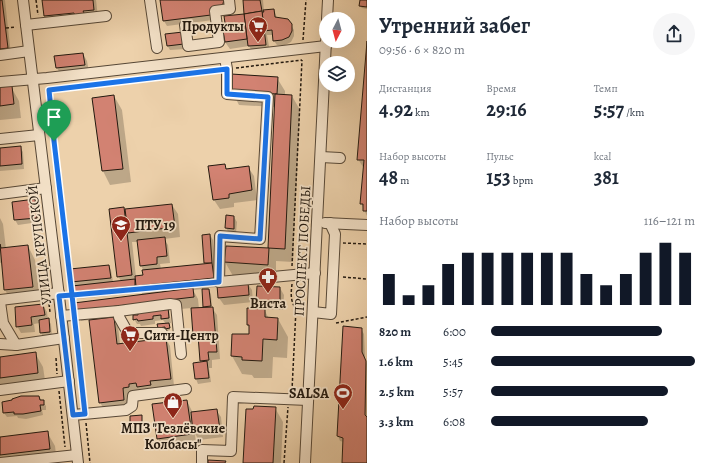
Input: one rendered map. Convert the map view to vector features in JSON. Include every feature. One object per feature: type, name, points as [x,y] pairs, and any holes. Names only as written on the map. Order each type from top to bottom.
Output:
[{"type":"street","name":"УЛИЦА КРУПСКОЙ","points":[[23,0],[22,26],[30,51],[32,79],[62,316],[77,459]]},
{"type":"street","points":[[150,0],[157,48]]},
{"type":"street","points":[[185,25],[188,46],[219,42],[215,11],[230,9],[229,0]]},
{"type":"street","points":[[327,12],[328,0]]},
{"type":"street","points":[[22,26],[106,16]]},
{"type":"street","points":[[0,82],[225,58],[302,49],[319,45]]},
{"type":"street","name":"ПРОСПЕКТ ПОБЕДЫ","points":[[305,463],[326,48]]},
{"type":"street","points":[[0,55],[30,51]]},
{"type":"street","points":[[225,58],[227,69],[227,94],[268,97],[260,239],[220,236],[219,282],[315,273]]},
{"type":"street","points":[[0,139],[39,135]]},
{"type":"street","points":[[321,158],[340,158]]},
{"type":"street","points":[[0,194],[46,188]]},
{"type":"street","points":[[317,222],[367,225]]},
{"type":"street","points":[[313,312],[331,314],[335,234],[330,223]]},
{"type":"street","points":[[16,345],[3,323],[0,301],[59,295]]},
{"type":"street","points":[[62,316],[119,311],[170,304],[176,305],[182,354]]},
{"type":"street","points":[[119,311],[119,317],[128,333],[162,333]]},
{"type":"street","points":[[0,344],[16,345],[64,338]]},
{"type":"street","points":[[0,390],[69,382]]},
{"type":"street","points":[[73,415],[126,410],[132,406],[133,396],[186,389]]},
{"type":"street","points":[[202,463],[202,450],[231,451],[233,397],[308,400]]},
{"type":"street","points":[[0,463],[77,459]]},
{"type":"path","points":[[36,0],[39,23]]},
{"type":"path","points":[[284,463],[287,412],[292,391],[296,309],[292,304],[291,299],[302,49],[306,0]]},
{"type":"path","points":[[6,28],[22,26]]},
{"type":"path","points":[[90,463],[49,90],[302,60]]},
{"type":"path","points":[[340,243],[367,244]]},
{"type":"path","points":[[338,277],[367,279]]},
{"type":"path","points":[[59,295],[219,282]]},
{"type":"path","points":[[336,323],[367,317]]},
{"type":"building","points":[[0,0],[2,0],[8,48],[0,49]]},
{"type":"building","points":[[42,0],[93,0],[94,10],[83,11],[85,15],[75,16],[74,13],[44,16]]},
{"type":"building","points":[[160,0],[224,0],[222,7],[211,15],[163,21]]},
{"type":"building","points":[[243,0],[260,0],[262,11],[244,14]]},
{"type":"building","points":[[360,0],[367,0],[367,7],[359,6]]},
{"type":"building","points":[[274,9],[275,17],[288,19],[292,24],[292,31],[289,37],[282,40],[273,41],[272,30],[264,31],[262,12],[264,12],[263,10]]},
{"type":"building","points":[[262,11],[266,45],[248,46],[244,14]]},
{"type":"building","points":[[244,14],[247,39],[225,42],[223,31],[226,30],[224,16]]},
{"type":"building","points":[[183,32],[184,44],[167,46],[165,34]]},
{"type":"building","points":[[367,41],[367,211],[363,211],[363,204],[360,204],[364,160],[357,160]]},
{"type":"building","points":[[83,53],[85,65],[56,68],[54,56]]},
{"type":"building","points":[[231,74],[278,77],[277,94],[230,91]]},
{"type":"building","points":[[12,86],[14,104],[0,106],[0,87]]},
{"type":"building","points":[[275,94],[292,95],[285,249],[268,248]]},
{"type":"building","points":[[114,95],[123,169],[102,171],[92,98]]},
{"type":"building","points":[[21,146],[22,164],[0,166],[0,148]]},
{"type":"building","points":[[225,164],[226,169],[249,166],[252,190],[229,194],[229,198],[213,200],[208,166]]},
{"type":"building","points":[[35,199],[37,218],[14,220],[12,202]]},
{"type":"building","points":[[172,204],[175,227],[128,233],[125,209]]},
{"type":"building","name":"ПТУ 19","points":[[124,207],[132,275],[117,277],[109,209]]},
{"type":"building","points":[[226,215],[234,216],[234,229],[225,228]]},
{"type":"building","points":[[210,234],[212,263],[204,263],[202,235]]},
{"type":"building","points":[[165,237],[167,256],[157,257],[157,264],[140,266],[137,240]]},
{"type":"building","points":[[0,244],[1,248],[28,245],[33,287],[4,290]]},
{"type":"building","points":[[226,246],[269,248],[268,265],[224,262]]},
{"type":"building","points":[[212,263],[214,278],[136,286],[135,276],[143,275],[142,270]]},
{"type":"building","points":[[109,265],[111,278],[71,282],[70,269]]},
{"type":"building","points":[[135,279],[135,286],[72,292],[72,286]]},
{"type":"building","points":[[248,282],[249,295],[218,298],[217,285]]},
{"type":"building","name":"Виста","points":[[257,286],[280,287],[280,303],[256,302]]},
{"type":"building","points":[[193,288],[194,297],[75,311],[74,303]]},
{"type":"building","points":[[202,289],[209,289],[211,306],[203,307]]},
{"type":"building","points":[[43,304],[45,315],[31,317],[32,325],[16,327],[15,307]]},
{"type":"building","points":[[168,307],[169,318],[161,319],[161,315],[153,316],[153,319],[138,321],[137,319],[133,320],[133,315],[138,315],[138,313]]},
{"type":"building","points":[[213,307],[217,352],[208,352],[209,360],[200,361],[198,335],[193,335],[191,308]]},
{"type":"building","points":[[247,308],[265,309],[265,317],[278,318],[277,340],[263,339],[262,361],[242,360],[242,357],[231,356],[232,334],[249,334],[249,325],[247,325]]},
{"type":"building","name":"Сити-Центр","points":[[114,317],[117,344],[166,338],[171,379],[150,381],[151,385],[137,387],[136,383],[129,384],[129,387],[123,388],[124,400],[99,403],[89,320]]},
{"type":"building","points":[[49,318],[50,332],[40,333],[39,320]]},
{"type":"building","points":[[169,323],[170,328],[158,328],[157,324]]},
{"type":"building","points":[[343,326],[362,328],[362,352],[366,361],[365,415],[367,417],[367,463],[342,463],[343,438],[337,436]]},
{"type":"building","points":[[36,352],[38,373],[0,378],[0,357]]},
{"type":"building","points":[[207,361],[209,378],[195,379],[193,363]]},
{"type":"building","points":[[21,396],[39,396],[40,400],[44,400],[44,405],[40,405],[41,411],[23,414],[14,414],[14,412],[3,413],[2,402]]},
{"type":"building","points":[[187,400],[192,434],[157,439],[152,404]]},
{"type":"building","points":[[254,406],[276,407],[273,463],[243,463],[246,409],[253,409]]},
{"type":"building","points":[[217,409],[220,430],[193,433],[191,412]]},
{"type":"building","points":[[142,415],[142,426],[130,427],[130,416]]},
{"type":"building","points":[[48,431],[50,449],[0,455],[0,437]]},
{"type":"building","points":[[208,460],[226,461],[225,463],[208,463]]},
{"type":"place","name":"Продукты","points":[[258,43]]},
{"type":"place","name":"ПТУ 19","points":[[121,242]]},
{"type":"place","name":"Виста","points":[[268,294]]},
{"type":"place","name":"Сити-Центр","points":[[130,352]]},
{"type":"place","name":"SALSA","points":[[343,410]]},
{"type":"place","name":"МПЗ \"Гезлёвские Колбасы\"","points":[[173,419]]},
{"type":"route","points":[[54,141],[49,90],[227,69],[227,94],[268,97],[260,239],[220,236],[219,282],[72,295],[85,414],[73,415],[59,296],[72,295],[54,141]]}]
